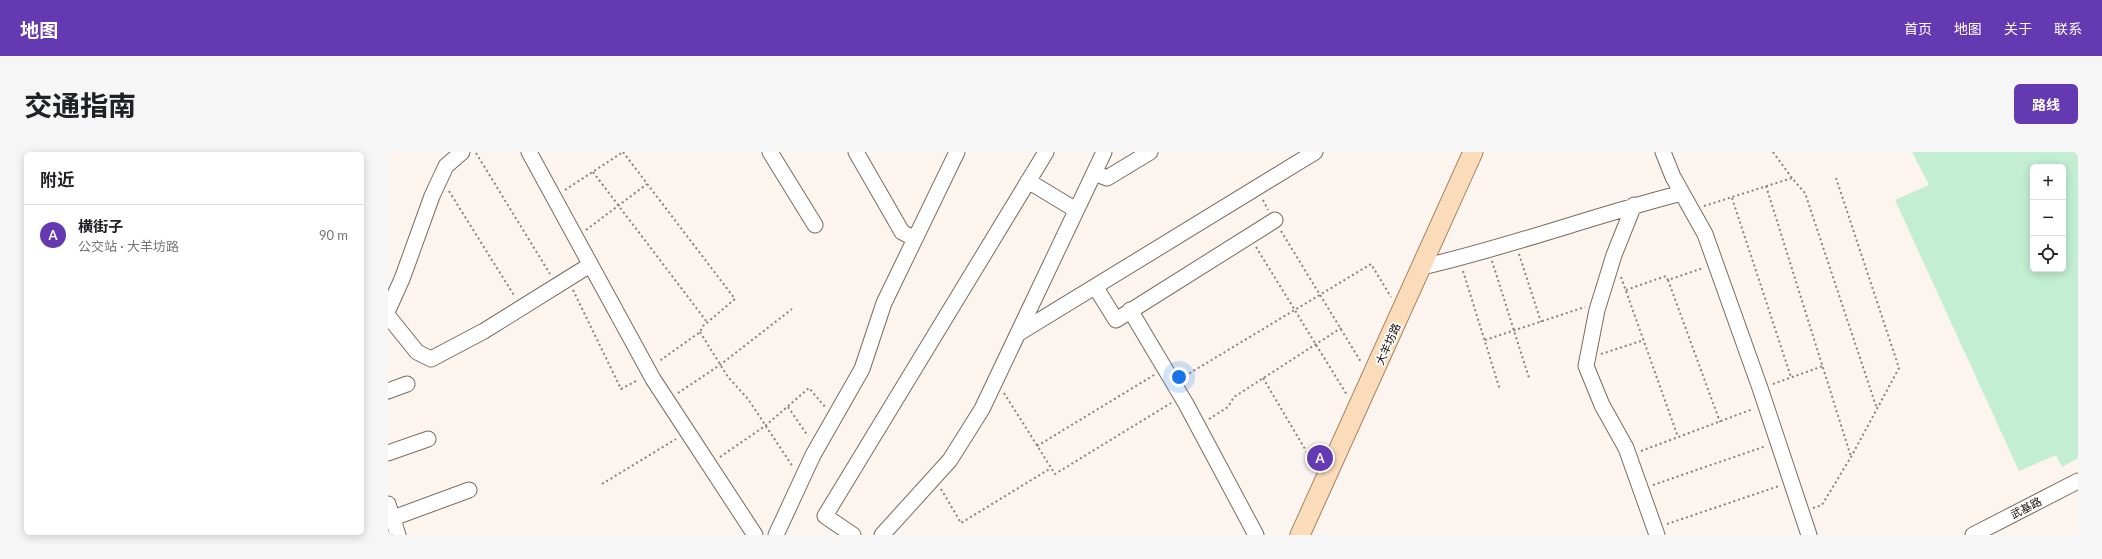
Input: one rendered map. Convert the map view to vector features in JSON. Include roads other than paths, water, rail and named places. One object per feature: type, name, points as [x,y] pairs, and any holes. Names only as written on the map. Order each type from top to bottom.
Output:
[{"type":"main road","name":"大羊坊路","points":[[1300,535],[1372,380],[1473,152]]},
{"type":"street","points":[[388,310],[440,177],[446,166],[462,152]]},
{"type":"street","points":[[530,152],[649,372],[756,535]]},
{"type":"street","points":[[770,152],[815,225]]},
{"type":"street","points":[[856,152],[902,232],[915,240]]},
{"type":"street","points":[[776,535],[817,448],[862,369],[884,302],[957,152]]},
{"type":"street","points":[[853,535],[825,516],[1046,152]]},
{"type":"street","points":[[882,535],[950,460],[982,409],[1104,152]]},
{"type":"street","points":[[1094,173],[1107,178],[1150,152]]},
{"type":"street","points":[[1019,333],[1096,288],[1316,152]]},
{"type":"street","points":[[1663,152],[1682,192],[1705,234],[1766,404],[1809,535]]},
{"type":"street","points":[[1028,181],[1076,210]]},
{"type":"street","points":[[1422,267],[1459,259],[1634,205],[1682,192]]},
{"type":"street","points":[[1634,205],[1614,255],[1599,303],[1586,366],[1602,405],[1629,456],[1656,532]]},
{"type":"street","points":[[1096,288],[1116,320],[1275,220]]},
{"type":"street","points":[[388,316],[417,352],[431,359],[484,331],[521,306],[590,265]]},
{"type":"street","points":[[1130,310],[1182,396],[1256,535]]},
{"type":"street","points":[[388,391],[406,384]]},
{"type":"street","points":[[388,453],[428,439]]},
{"type":"street","name":"武基路","points":[[1973,535],[2078,481]]},
{"type":"street","points":[[398,535],[390,511],[469,490]]},
{"type":"place","name":"横街子","points":[[1320,458]]}]
